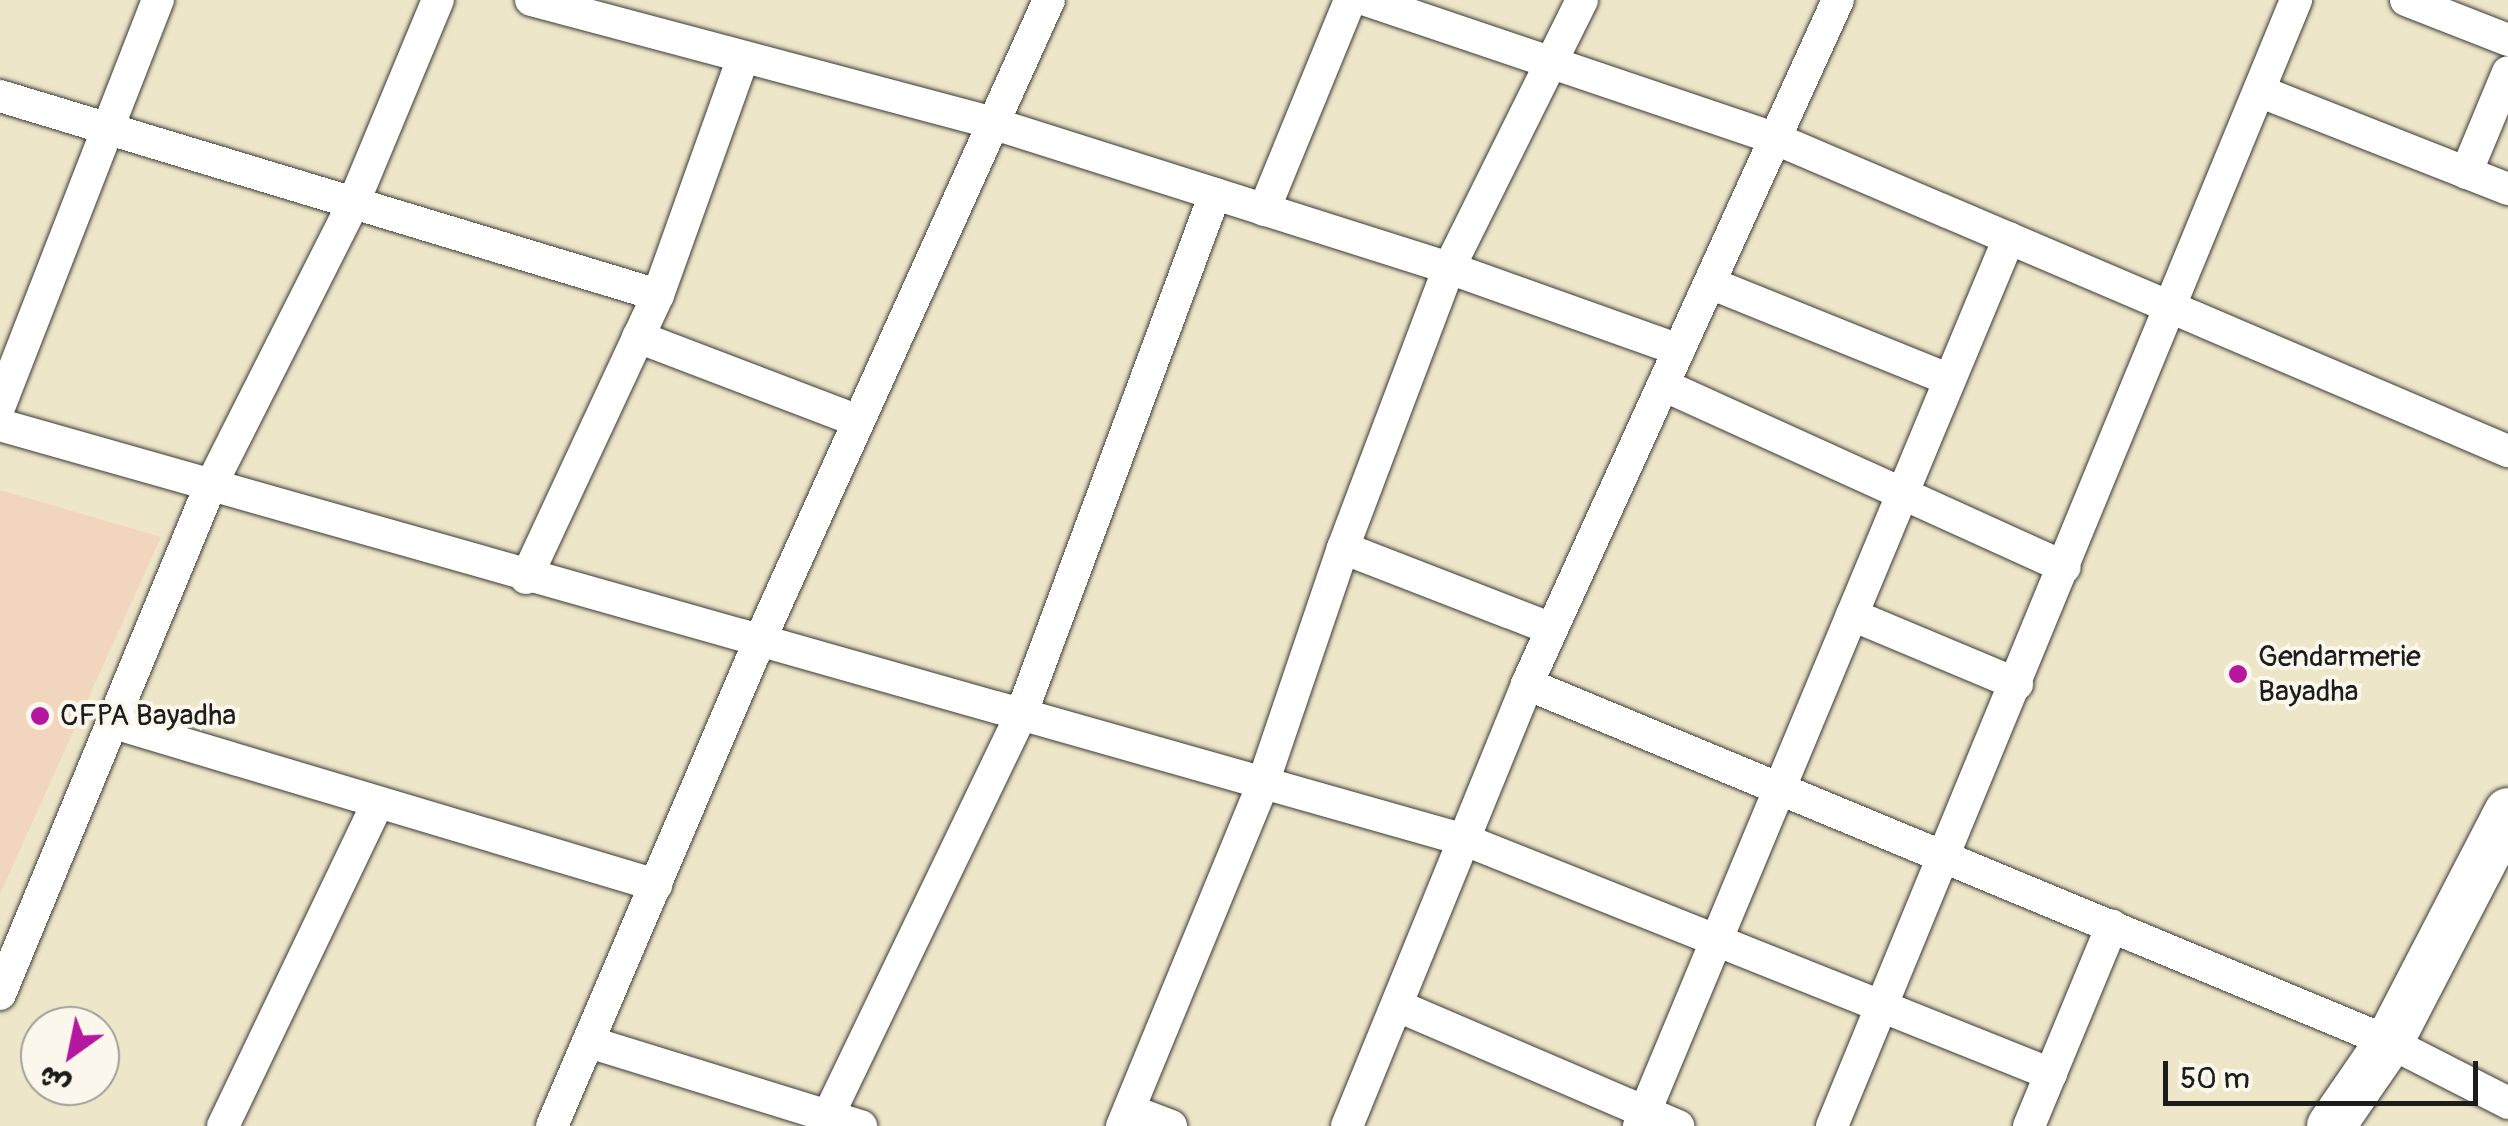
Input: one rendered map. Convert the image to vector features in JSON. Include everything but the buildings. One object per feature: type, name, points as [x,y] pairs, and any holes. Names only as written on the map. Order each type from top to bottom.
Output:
[{"type":"street","points":[[0,404],[104,126],[158,0]]},
{"type":"street","points":[[0,994],[209,489],[353,204],[438,0]]},
{"type":"street","points":[[532,0],[742,61],[992,124],[1449,268],[1680,350]]},
{"type":"street","points":[[552,1126],[759,642],[1048,0]]},
{"type":"street","points":[[1264,210],[1350,0]]},
{"type":"street","points":[[1366,0],[1776,138],[2508,451]]},
{"type":"street","points":[[1171,1126],[1126,1118],[1262,786],[1342,548],[1449,268],[1555,64],[1582,0]]},
{"type":"street","points":[[1348,1126],[1527,684],[1838,0]]},
{"type":"street","points":[[1832,1126],[1947,857],[2296,0]]},
{"type":"street","points":[[2406,0],[2508,40]]},
{"type":"street","points":[[526,578],[658,295],[742,61]]},
{"type":"street","points":[[2466,172],[2508,72]]},
{"type":"street","points":[[2258,91],[2508,189]]},
{"type":"street","points":[[0,96],[658,295]]},
{"type":"street","points":[[828,1116],[1022,712],[1215,194]]},
{"type":"street","points":[[1642,1119],[2009,238]]},
{"type":"street","points":[[1710,283],[1948,379]]},
{"type":"street","points":[[638,338],[858,422]]},
{"type":"street","points":[[1664,385],[1904,489],[2064,567]]},
{"type":"street","points":[[0,424],[209,489],[1022,712],[1262,786],[1465,840],[1881,1010],[2051,1074]]},
{"type":"street","points":[[1342,548],[1552,629]]},
{"type":"street","points":[[1852,615],[2017,684]]},
{"type":"street","points":[[1527,684],[2389,1042],[2508,1102]]},
{"type":"street","points":[[114,724],[656,886]]},
{"type":"street","points":[[224,1126],[378,804]]},
{"type":"street","points":[[2331,1126],[2389,1042],[2508,812]]},
{"type":"street","points":[[2029,1126],[2112,926]]},
{"type":"street","points":[[1398,1006],[1642,1119],[1678,1126]]},
{"type":"street","points":[[589,1042],[861,1126]]},
{"type":"shaded area","name":"CFPA Bayadha","points":[[0,490],[161,537],[0,894]]},
{"type":"place","name":"Gendarmerie Bayadha","points":[[2238,674]]},
{"type":"place","name":"CFPA Bayadha","points":[[40,716]]}]
